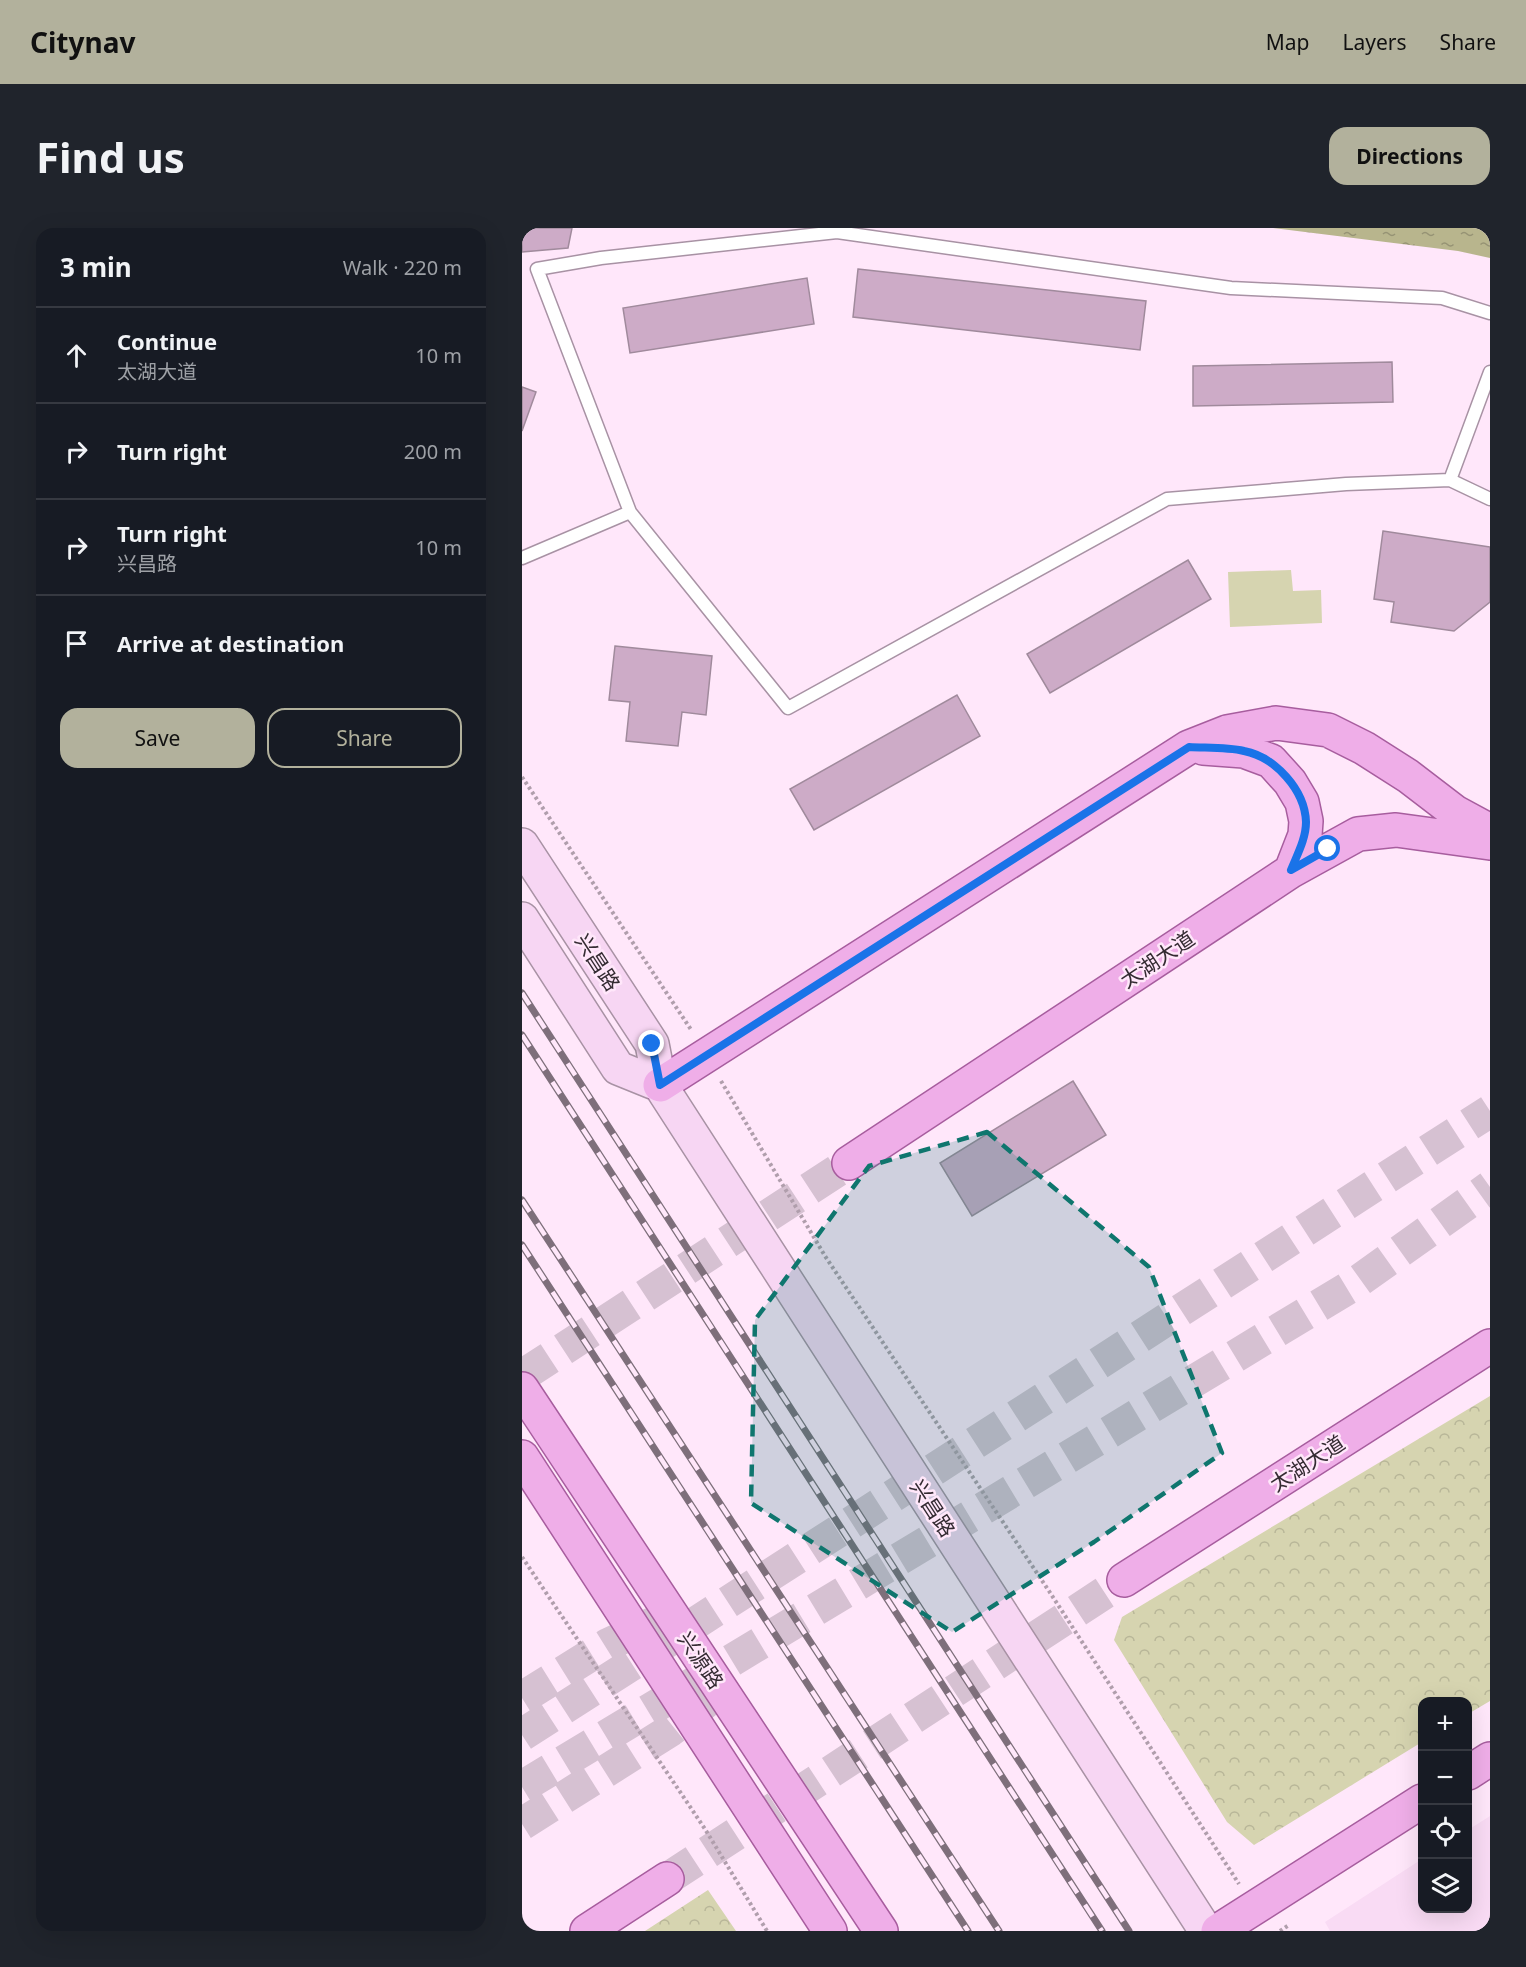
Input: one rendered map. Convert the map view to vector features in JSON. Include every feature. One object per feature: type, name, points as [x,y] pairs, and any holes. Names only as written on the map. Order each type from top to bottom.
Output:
[{"type":"main road","points":[[660,1085],[1189,747],[1227,732],[1276,723],[1328,730],[1364,748],[1408,776],[1455,812],[1490,831]]},
{"type":"main road","points":[[1189,747],[1245,751],[1271,761],[1290,782],[1302,802],[1306,821],[1305,835],[1291,870]]},
{"type":"main road","name":"太湖大道","points":[[849,1163],[1291,870],[1358,834],[1396,830],[1490,843]]},
{"type":"main road","name":"兴昌路","points":[[522,844],[652,1044],[660,1085],[1206,1931]]},
{"type":"main road","name":"兴昌路","points":[[522,919],[618,1068],[660,1085]]},
{"type":"main road","name":"太湖大道","points":[[1124,1580],[1487,1350]]},
{"type":"main road","name":"兴源路","points":[[522,1389],[881,1931]]},
{"type":"main road","name":"兴源路","points":[[522,1457],[830,1931]]},
{"type":"main road","points":[[1472,1770],[1490,1759]]},
{"type":"main road","points":[[1218,1931],[1418,1804]]},
{"type":"main road","points":[[587,1931],[667,1879]]},
{"type":"lane","points":[[1490,313],[1442,298],[1231,288],[837,232],[601,258],[537,269],[630,512],[788,708],[1167,499],[1346,484],[1450,480],[1490,499]]},
{"type":"lane","points":[[1450,480],[1490,372]]},
{"type":"lane","points":[[522,558],[630,512]]},
{"type":"path","points":[[522,777],[692,1031],[825,1256],[1049,1591],[1253,1908]]},
{"type":"path","points":[[522,1557],[705,1829],[767,1931]]},
{"type":"highlighted area","points":[[987,1132],[1149,1267],[1222,1453],[1094,1542],[952,1632],[751,1503],[755,1320],[869,1166]]},
{"type":"shaded area","points":[[1490,1816],[1490,1931],[1330,1931],[1325,1922],[1418,1862],[1418,1913],[1472,1913],[1472,1827]]},
{"type":"green space","points":[[1291,570],[1293,591],[1321,590],[1322,623],[1230,627],[1228,572]]},
{"type":"green space","points":[[1490,1396],[1490,1701],[1472,1712],[1472,1697],[1418,1697],[1418,1744],[1254,1845],[1227,1822],[1114,1640],[1122,1617]]},
{"type":"green space","points":[[708,1890],[736,1931],[645,1931]]},
{"type":"water","points":[[1273,228],[1490,228],[1490,258],[1458,251]]},
{"type":"building","points":[[522,228],[572,228],[568,248],[522,252]]},
{"type":"building","points":[[858,269],[1146,301],[1140,350],[853,317]]},
{"type":"building","points":[[807,278],[814,324],[630,353],[623,308]]},
{"type":"building","points":[[1392,362],[1393,402],[1193,406],[1193,366]]},
{"type":"building","points":[[522,387],[536,392],[522,431]]},
{"type":"building","points":[[1383,531],[1490,547],[1490,602],[1454,631],[1391,622],[1394,602],[1374,599]]},
{"type":"building","points":[[1188,560],[1211,599],[1050,693],[1027,654]]},
{"type":"building","points":[[615,646],[712,656],[706,715],[682,712],[678,746],[626,741],[630,702],[609,700]]},
{"type":"building","points":[[957,695],[980,736],[814,830],[790,789]]},
{"type":"building","points":[[1073,1081],[1106,1135],[972,1216],[940,1163]]},
{"type":"tunnel","points":[[522,1735],[1490,1111]]},
{"type":"tunnel","points":[[522,1376],[849,1163]]},
{"type":"tunnel","points":[[522,1787],[1353,1285],[1490,1187]]},
{"type":"tunnel","points":[[667,1879],[1124,1580]]},
{"type":"tunnel","points":[[522,1698],[607,1645],[660,1620]]},
{"type":"tunnel","points":[[522,1824],[671,1730],[712,1697]]},
{"type":"railway","points":[[522,993],[1129,1931]]},
{"type":"railway","points":[[522,1035],[1102,1931]]},
{"type":"railway","points":[[522,1200],[999,1931]]},
{"type":"railway","points":[[522,1245],[968,1931]]},
{"type":"route","points":[[652,1044],[660,1085],[1189,747],[1245,751],[1271,761],[1290,782],[1302,802],[1306,821],[1305,835],[1291,870],[1328,849]]}]
